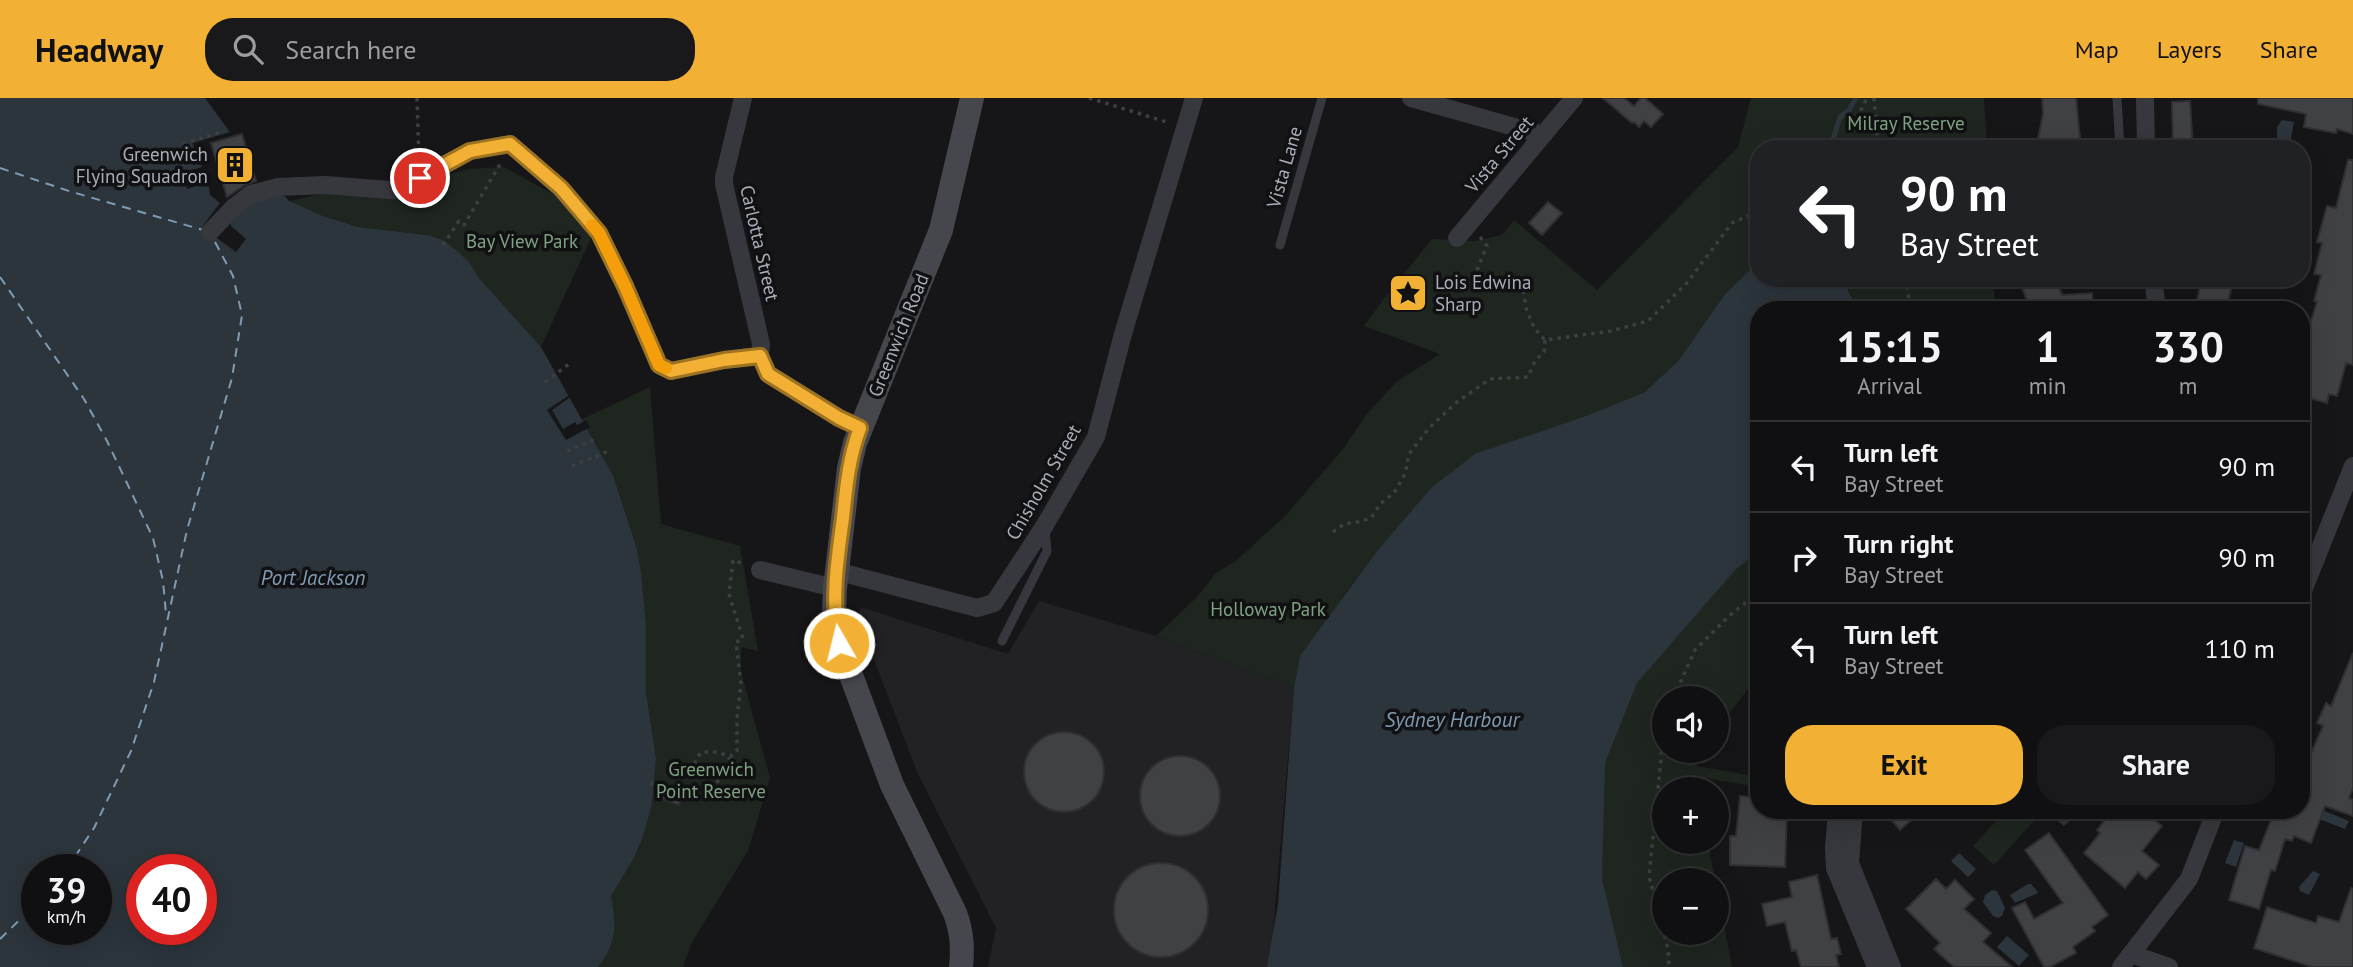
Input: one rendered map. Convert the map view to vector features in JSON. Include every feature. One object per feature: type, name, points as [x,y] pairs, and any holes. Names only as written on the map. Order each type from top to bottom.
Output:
[{"type":"street","name":"Carlotta Street","points":[[743,98],[724,184],[761,344],[760,356]]},
{"type":"street","name":"Greenwich Road","points":[[961,967],[962,931],[956,913],[892,785],[847,670],[834,616],[849,468],[860,428],[941,230],[972,98]]},
{"type":"street","name":"Chisholm Street","points":[[761,570],[836,580],[977,608],[994,603],[1045,525],[1096,437],[1123,334],[1194,98]]},
{"type":"street","points":[[1411,98],[1543,135]]},
{"type":"street","name":"Vista Street","points":[[1457,238],[1574,98]]},
{"type":"street","points":[[2145,98],[2146,140]]},
{"type":"street","points":[[210,232],[251,194],[278,187],[325,185],[403,191],[420,178],[470,151],[510,144],[561,188],[599,233],[659,365],[671,371],[760,356],[768,374],[860,428]]},
{"type":"street","points":[[2310,574],[2353,466]]},
{"type":"street","points":[[1837,819],[1835,869],[1876,967]]},
{"type":"street","points":[[1853,819],[1850,863],[1892,967]]},
{"type":"street","points":[[2169,967],[2126,961],[2189,879],[2212,819]]},
{"type":"lane","name":"Vista Lane","points":[[1280,245],[1322,98]]},
{"type":"lane","points":[[2117,98],[2119,140]]},
{"type":"lane","points":[[1002,640],[1047,551],[1045,525]]},
{"type":"path","points":[[417,98],[416,139],[420,178]]},
{"type":"path","points":[[1089,98],[1186,127]]},
{"type":"path","points":[[1846,140],[1867,98]]},
{"type":"path","points":[[1874,98],[1877,140]]},
{"type":"path","points":[[183,144],[224,131]]},
{"type":"path","points":[[443,246],[459,221],[464,225],[496,174],[510,144]]},
{"type":"path","points":[[1545,340],[1611,331],[1648,321],[1686,284],[1731,223],[1750,215]]},
{"type":"path","points":[[1333,532],[1344,524],[1371,518],[1380,504],[1394,493],[1405,474],[1409,454],[1429,428],[1457,402],[1490,379],[1528,377],[1535,360],[1544,352],[1545,340],[1534,328],[1526,308],[1523,288],[1511,283],[1491,291],[1481,284],[1476,272],[1487,246],[1479,236],[1457,238]]},
{"type":"path","points":[[545,382],[569,364]]},
{"type":"path","points":[[567,451],[598,438]]},
{"type":"path","points":[[572,466],[609,451]]},
{"type":"path","points":[[717,783],[731,756],[737,751],[738,742],[737,718],[741,684],[736,642],[743,639],[729,594],[733,560],[761,570]]},
{"type":"path","points":[[1678,686],[1695,650],[1750,599]]},
{"type":"path","points":[[690,771],[701,752],[731,756]]},
{"type":"path","points":[[1661,763],[1649,876],[1668,949],[1669,967]]},
{"type":"path","points":[[650,783],[663,788]]},
{"type":"shaded area","points":[[1039,601],[1156,636],[1294,688],[1270,967],[988,967],[996,928],[918,774],[858,618],[860,607],[1008,654]]},
{"type":"green space","name":"Holloway Park","points":[[1751,98],[1984,98],[1986,140],[1750,140],[1750,270],[1725,294],[1679,360],[1645,392],[1586,416],[1431,488],[1377,551],[1344,595],[1297,672],[1294,688],[1156,636],[1199,595],[1215,574],[1237,560],[1286,515],[1396,382],[1440,354],[1364,326],[1432,239],[1475,241],[1502,235],[1514,220],[1597,290],[1738,147]]},
{"type":"green space","name":"Bay View Park","points":[[504,167],[558,197],[592,236],[541,347],[479,278],[469,262],[427,235],[358,227],[289,201],[337,190],[394,189],[469,169]]},
{"type":"green space","points":[[1847,287],[1994,287],[1994,301],[1854,301]]},
{"type":"green space","name":"Greenwich Point Reserve","points":[[650,387],[661,524],[740,546],[758,651],[741,647],[741,672],[770,778],[748,851],[692,942],[683,967],[598,967],[609,950],[614,933],[611,896],[634,858],[643,837],[652,804],[656,758],[646,692],[646,624],[637,549],[613,475],[582,419]]},
{"type":"green space","points":[[1750,550],[1750,686],[1729,714],[1729,686],[1652,686],[1652,763],[1697,763],[1697,766],[1750,775],[1750,786],[1729,782],[1729,777],[1652,777],[1652,854],[1710,854],[1713,868],[1652,868],[1652,945],[1728,945],[1732,967],[1623,967],[1584,811],[1645,649]]},
{"type":"green space","points":[[1998,819],[2035,820],[1994,865],[1973,846]]},
{"type":"water","name":"Port Jackson","points":[[0,98],[205,98],[243,150],[289,201],[358,227],[427,235],[442,240],[469,262],[479,278],[541,347],[613,475],[637,549],[646,624],[646,692],[656,758],[652,804],[634,858],[611,896],[614,933],[609,950],[598,967],[0,967]]},
{"type":"water","points":[[2282,120],[2294,122],[2291,140],[2277,140],[2277,127]]},
{"type":"water","name":"Sydney Harbour","points":[[1750,270],[1750,287],[1846,287],[1854,301],[1750,301],[1750,558],[1735,570],[1637,683],[1605,763],[1602,879],[1623,967],[1267,967],[1278,904],[1294,688],[1300,656],[1377,551],[1431,488],[1475,454],[1586,416],[1645,392],[1679,360],[1725,294]]},
{"type":"water","points":[[2322,810],[2349,821],[2345,829],[2319,819]]},
{"type":"water","points":[[2055,819],[2072,819],[2064,826]]},
{"type":"water","points":[[2234,840],[2244,843],[2236,867],[2225,863]]},
{"type":"water","points":[[1959,853],[1976,869],[1968,877],[1951,861]]},
{"type":"water","points":[[2313,871],[2320,874],[2309,895],[2300,891],[2299,887]]},
{"type":"water","points":[[2028,884],[2038,892],[2015,903],[2010,895]]},
{"type":"water","points":[[1992,890],[1997,891],[2005,908],[2002,916],[1998,918],[1993,916],[1983,902],[1985,895]]},
{"type":"water","points":[[2007,936],[2029,955],[2019,966],[1997,947]]},
{"type":"pier","points":[[230,132],[243,150],[273,181],[261,195],[231,218],[231,226],[246,239],[236,252],[202,227],[220,203],[210,195],[208,182],[187,189],[181,173],[202,167],[192,143]]},
{"type":"pier","points":[[571,394],[572,396],[552,410],[563,429],[575,422],[577,425],[586,420],[590,427],[566,440],[547,410]]},
{"type":"building","points":[[1603,98],[1624,98],[1634,106],[1641,98],[1645,98],[1663,114],[1651,127],[1644,121],[1639,127]]},
{"type":"building","points":[[2042,98],[2076,98],[2080,140],[2038,140],[2043,114]]},
{"type":"building","points":[[2258,98],[2353,98],[2353,134],[2337,129],[2336,133],[2304,127],[2306,114],[2258,104]]},
{"type":"building","points":[[2190,101],[2192,140],[2173,140],[2172,102]]},
{"type":"building","name":"Greenwich Flying Squadron","points":[[242,134],[256,181],[227,197],[211,143]]},
{"type":"building","points":[[2348,160],[2353,160],[2353,365],[2346,363],[2337,396],[2329,394],[2327,403],[2310,398],[2310,325],[2321,275],[2314,274],[2322,243],[2317,242],[2327,206],[2336,208]]},
{"type":"building","points":[[1548,202],[1562,213],[1542,235],[1529,223]]},
{"type":"building","points":[[2022,287],[2059,287],[2062,295],[2092,293],[2092,301],[2027,301]]},
{"type":"building","points":[[2200,287],[2232,287],[2228,301],[2197,301]]},
{"type":"building","points":[[2353,653],[2353,788],[2349,798],[2353,800],[2353,816],[2325,806],[2311,843],[2294,836],[2292,841],[2285,839],[2275,871],[2271,870],[2259,909],[2229,900],[2245,846],[2259,850],[2271,819],[2310,819],[2310,756],[2323,726],[2317,723],[2326,703],[2331,706]]},
{"type":"building","points":[[1064,732],[1079,735],[1092,744],[1101,757],[1104,772],[1101,787],[1092,800],[1079,809],[1064,812],[1049,809],[1036,800],[1027,787],[1024,772],[1027,757],[1036,744],[1049,735]]},
{"type":"building","points":[[1180,756],[1195,759],[1208,768],[1217,781],[1220,796],[1217,811],[1208,824],[1195,833],[1180,836],[1165,833],[1152,824],[1143,811],[1140,796],[1143,781],[1152,768],[1165,759]]},
{"type":"building","points":[[665,784],[684,791],[679,805],[660,798]]},
{"type":"building","points":[[1740,796],[1750,797],[1750,819],[1787,819],[1785,867],[1730,865],[1730,836],[1736,836]]},
{"type":"building","points":[[1891,819],[1912,819],[1900,830]]},
{"type":"building","points":[[2106,819],[2155,819],[2162,826],[2142,851],[2159,865],[2146,879],[2138,872],[2125,888],[2084,853],[2100,833],[2097,830]]},
{"type":"building","points":[[2049,833],[2108,915],[2092,927],[2095,931],[2073,947],[2076,953],[2050,967],[2044,967],[2012,908],[2025,902],[2034,919],[2063,903],[2025,850]]},
{"type":"building","points":[[1161,863],[1179,866],[1194,877],[1205,892],[1208,910],[1205,928],[1194,943],[1179,954],[1161,957],[1143,954],[1128,943],[1117,928],[1114,910],[1117,892],[1128,877],[1143,866]]},
{"type":"building","points":[[1817,875],[1831,939],[1837,938],[1841,954],[1836,955],[1839,967],[1801,967],[1796,950],[1792,951],[1785,922],[1767,926],[1762,904],[1792,897],[1789,882]]},
{"type":"building","points":[[1936,879],[1946,889],[1955,880],[1974,899],[1964,909],[1991,933],[1983,942],[2012,967],[1954,967],[1934,949],[1940,943],[1906,909]]},
{"type":"building","points":[[2351,888],[2353,967],[2312,967],[2254,948],[2267,907],[2316,923],[2318,916],[2339,922]]},
{"type":"waterway","points":[[1833,140],[1840,117],[1849,110],[1856,98]]},
{"type":"ferry route","points":[[0,168],[203,230]]},
{"type":"ferry route","points":[[77,854],[94,828],[131,751],[154,682],[187,530],[232,378],[242,315],[233,276],[214,240]]},
{"type":"ferry route","points":[[0,277],[84,399],[107,441],[153,538],[163,581],[166,614]]},
{"type":"ferry route","points":[[0,939],[21,919]]},
{"type":"slow traffic","points":[[592,225],[599,233],[625,286],[645,338],[659,365],[666,368]]},
{"type":"place","name":"Greenwich Flying Squadron","points":[[235,165]]},
{"type":"place","name":"Lois Edwina Sharp","points":[[1408,293]]},
{"type":"route","points":[[420,178],[470,151],[510,144],[561,188],[599,233],[659,365],[671,371],[760,356],[768,374],[860,428],[849,468],[836,571],[834,616],[839,643]]},
{"type":"park label","name":"Milray Reserve","points":[[1906,123]]}]
